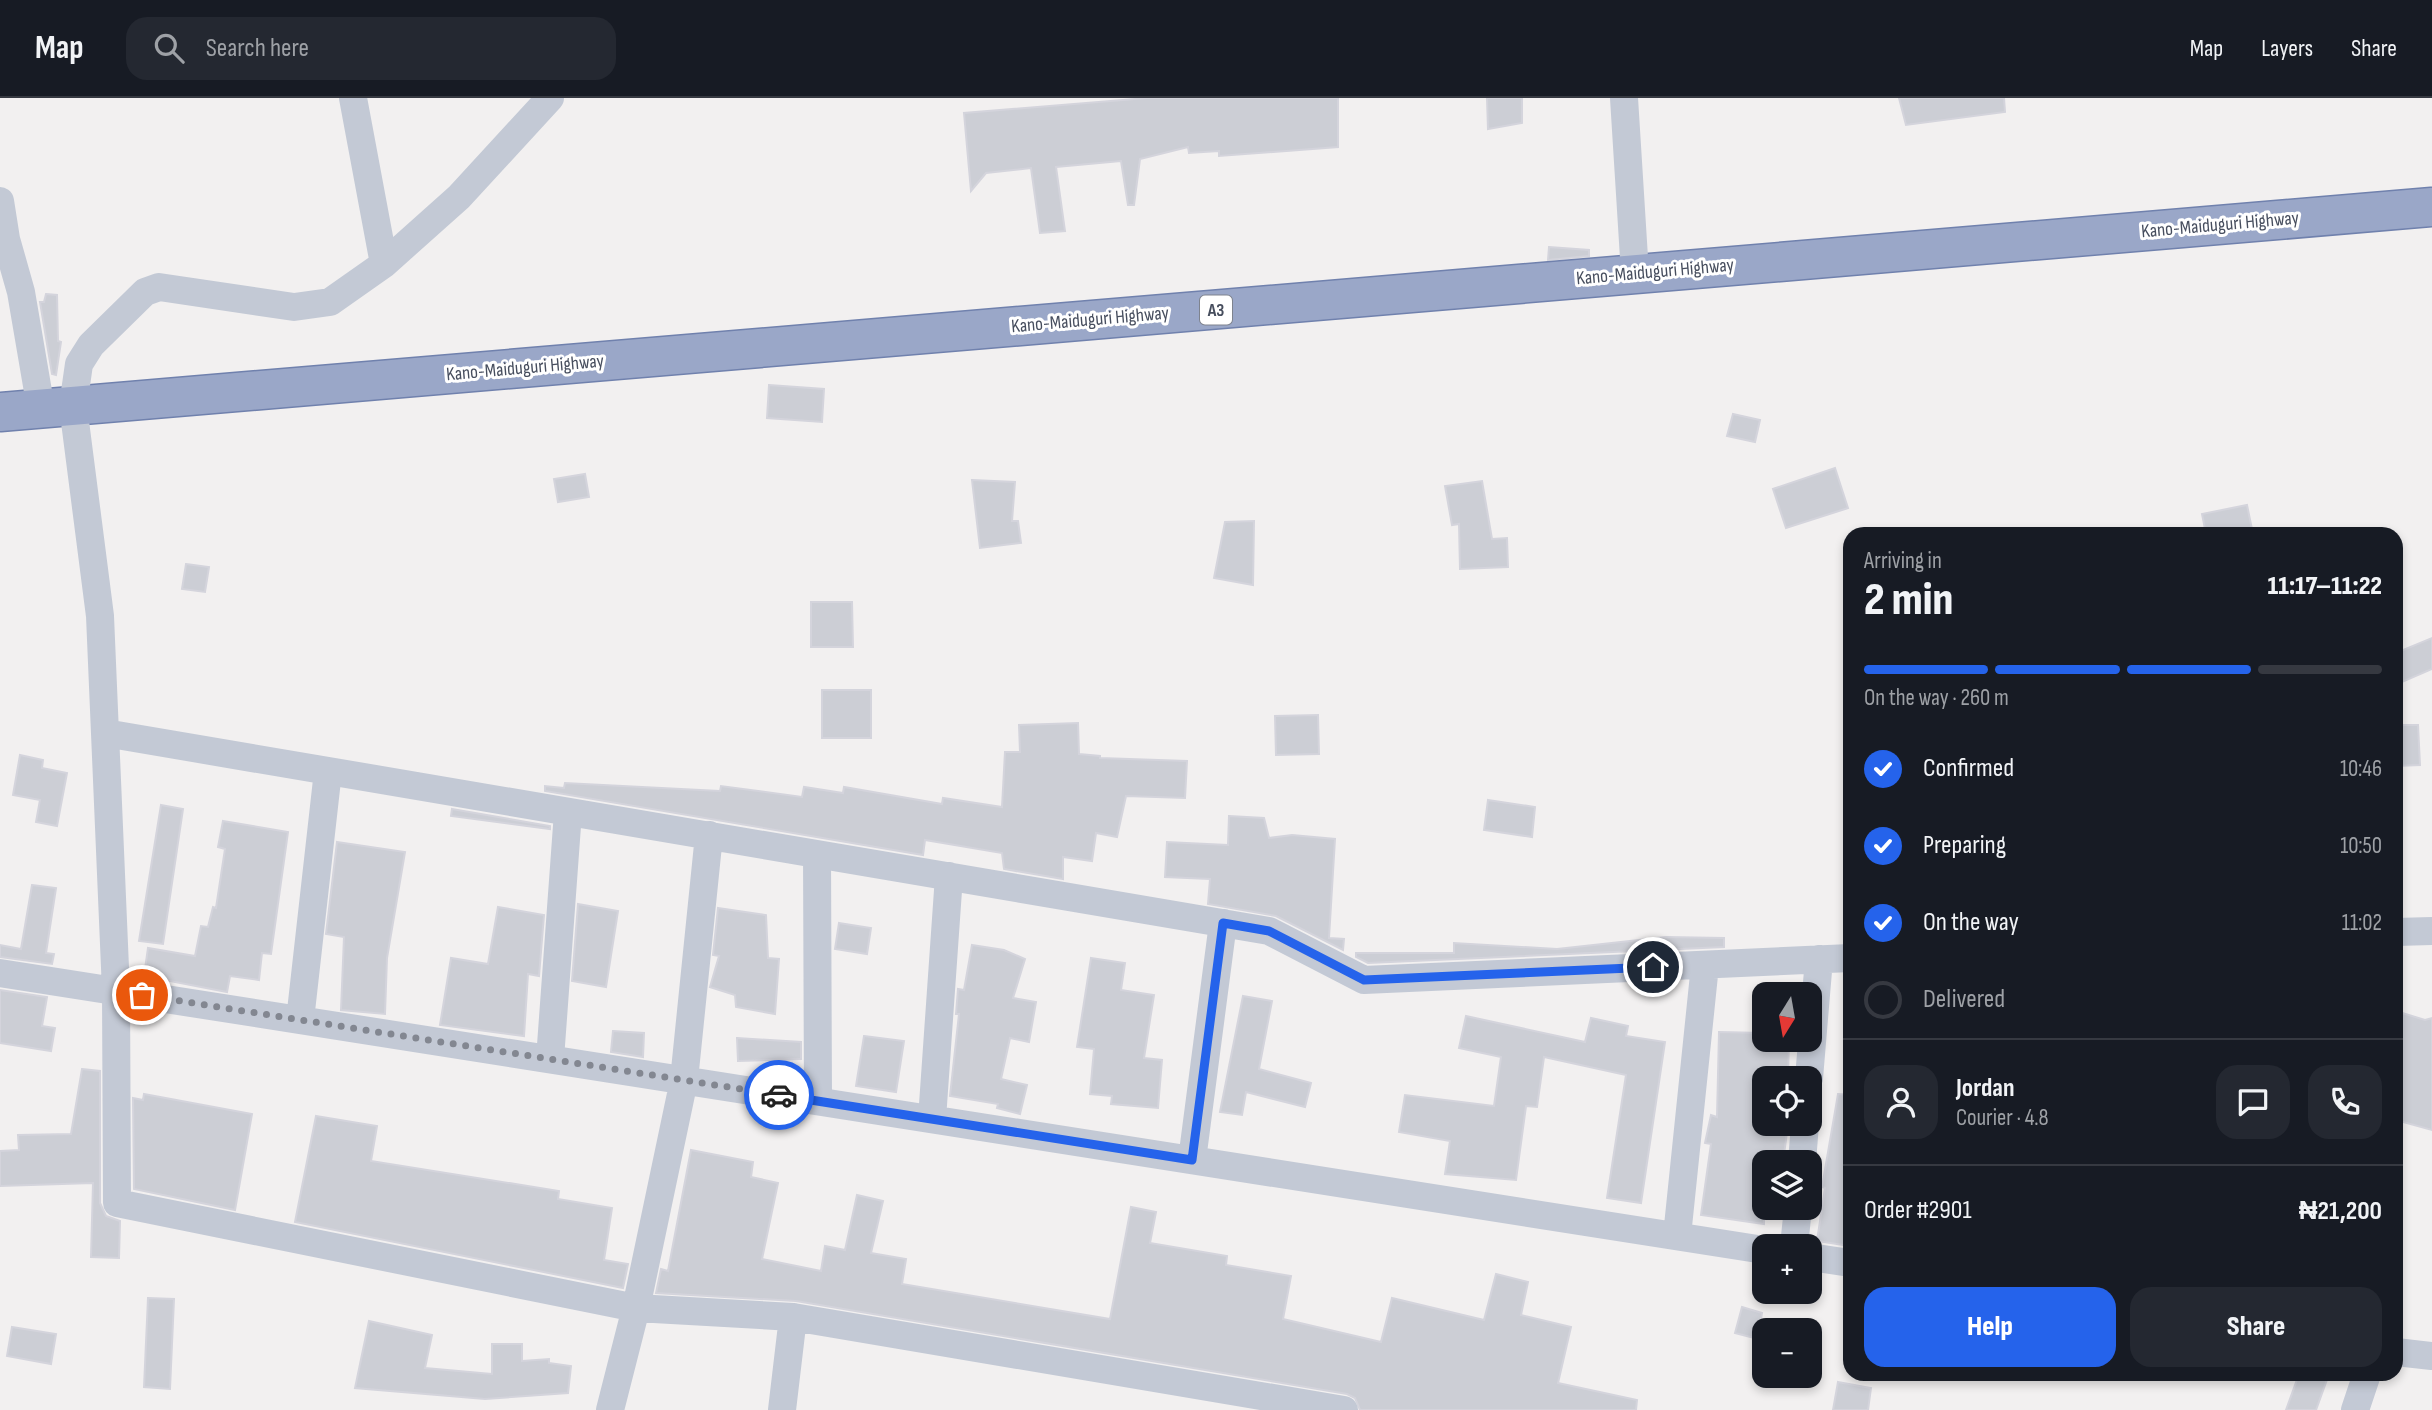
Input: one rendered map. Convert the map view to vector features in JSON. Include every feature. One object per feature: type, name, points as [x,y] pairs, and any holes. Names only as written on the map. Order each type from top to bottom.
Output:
[{"type":"highway","name":"Kano-Maiduguri Highway","points":[[0,412],[2432,207]]},
{"type":"street","points":[[353,98],[384,264]]},
{"type":"street","points":[[57,408],[91,345],[145,292],[159,287],[293,307],[330,302],[384,264],[459,197],[550,98]]},
{"type":"street","points":[[1624,98],[1635,274]]},
{"type":"street","points":[[0,201],[6,239],[57,408],[100,616],[116,991],[117,1203],[636,1308],[793,1317],[1344,1410]]},
{"type":"street","points":[[105,733],[1269,931],[1364,980],[1843,958]]},
{"type":"street","points":[[300,1020],[328,771]]},
{"type":"street","points":[[550,1059],[568,812]]},
{"type":"street","points":[[610,1410],[636,1308],[684,1080],[709,835]]},
{"type":"street","points":[[817,855],[818,1101]]},
{"type":"street","points":[[932,1119],[949,876]]},
{"type":"street","points":[[1192,1160],[1223,923]]},
{"type":"street","points":[[2403,932],[2432,931]]},
{"type":"street","points":[[1810,1066],[1819,959]]},
{"type":"street","points":[[1677,1236],[1705,965]]},
{"type":"street","points":[[0,973],[1752,1248]]},
{"type":"street","points":[[1822,1259],[1843,1262]]},
{"type":"street","points":[[782,1410],[793,1317]]},
{"type":"street","points":[[2403,1353],[2432,1356]]},
{"type":"street","points":[[2355,1410],[2365,1381]]},
{"type":"building","points":[[1147,98],[1338,98],[1338,147],[1219,156],[1219,151],[1189,153],[1188,147],[1140,159],[1134,205],[1128,205],[1121,161],[1056,167],[1065,231],[1040,233],[1031,168],[986,173],[971,191],[964,113]]},
{"type":"building","points":[[1487,98],[1522,98],[1522,123],[1488,129]]},
{"type":"building","points":[[1899,98],[2004,98],[2005,112],[1906,125]]},
{"type":"building","points":[[1549,247],[1589,250],[1589,256],[1548,260]]},
{"type":"building","points":[[46,294],[57,295],[58,341],[61,342],[56,375],[52,374],[40,302],[44,302]]},
{"type":"building","points":[[769,385],[824,389],[822,422],[767,418]]},
{"type":"building","points":[[1733,414],[1760,420],[1755,442],[1727,436]]},
{"type":"building","points":[[1835,468],[1848,508],[1786,528],[1773,489]]},
{"type":"building","points":[[585,474],[589,497],[558,502],[554,479]]},
{"type":"building","points":[[972,480],[1015,482],[1012,521],[1018,521],[1021,543],[980,548]]},
{"type":"building","points":[[1482,481],[1492,539],[1507,538],[1508,567],[1460,569],[1459,524],[1452,525],[1445,486]]},
{"type":"building","points":[[2247,505],[2252,527],[2205,527],[2202,514]]},
{"type":"building","points":[[1254,521],[1253,585],[1214,578],[1225,522]]},
{"type":"building","points":[[186,564],[209,567],[205,592],[182,589]]},
{"type":"building","points":[[811,602],[852,602],[853,647],[811,647]]},
{"type":"building","points":[[2432,638],[2432,669],[2403,682],[2403,650]]},
{"type":"building","points":[[822,690],[871,690],[871,738],[822,738]]},
{"type":"building","points":[[1318,715],[1319,754],[1276,755],[1275,716]]},
{"type":"building","points":[[1078,723],[1079,754],[1100,758],[1187,761],[1185,798],[1126,796],[1117,837],[1096,833],[1092,861],[1063,857],[1063,879],[1004,869],[1002,853],[925,840],[923,855],[545,791],[545,786],[564,788],[565,783],[720,791],[721,786],[802,797],[804,787],[843,793],[844,787],[942,804],[943,798],[1002,807],[1005,752],[1020,752],[1019,725]]},
{"type":"building","points":[[2403,725],[2418,725],[2420,765],[2403,766]]},
{"type":"building","points":[[20,755],[43,760],[42,768],[67,773],[57,826],[36,822],[40,800],[13,795]]},
{"type":"building","points":[[1488,800],[1535,807],[1532,837],[1484,830]]},
{"type":"building","points":[[161,805],[183,809],[163,944],[139,941]]},
{"type":"building","points":[[452,809],[550,826],[550,829],[451,816]]},
{"type":"building","points":[[1229,816],[1264,818],[1269,838],[1292,835],[1335,839],[1329,938],[1344,939],[1343,950],[1276,916],[1208,904],[1210,879],[1165,877],[1167,842],[1228,845]]},
{"type":"building","points":[[223,821],[288,832],[271,954],[262,953],[259,980],[230,976],[227,992],[144,976],[148,948],[195,956],[201,926],[208,927],[213,907],[216,908],[225,849],[218,847]]},
{"type":"building","points":[[337,842],[405,852],[387,958],[385,1014],[341,1010],[344,937],[326,934]]},
{"type":"building","points":[[32,885],[56,888],[46,953],[54,954],[52,964],[0,957],[0,945],[21,949]]},
{"type":"building","points":[[578,904],[618,911],[606,987],[572,981]]},
{"type":"building","points":[[498,907],[544,915],[539,976],[528,974],[524,1036],[440,1025],[451,958],[488,964]]},
{"type":"building","points":[[718,908],[766,915],[768,958],[779,959],[775,1014],[736,1007],[735,995],[710,987],[719,956],[713,955]]},
{"type":"building","points":[[839,923],[871,928],[867,954],[835,949]]},
{"type":"building","points":[[1666,937],[1724,938],[1724,947],[1368,963],[1356,957],[1356,953],[1454,953],[1454,943],[1557,949]]},
{"type":"building","points":[[972,945],[1004,950],[1025,959],[1013,998],[1036,1002],[1029,1042],[1010,1038],[1001,1079],[1027,1085],[1020,1114],[997,1108],[998,1104],[950,1096],[959,1014],[956,1014],[958,989],[964,990]]},
{"type":"building","points":[[1091,958],[1125,963],[1121,990],[1154,995],[1144,1058],[1162,1060],[1158,1108],[1111,1104],[1112,1096],[1090,1094],[1094,1049],[1077,1047]]},
{"type":"building","points":[[0,990],[47,997],[42,1026],[55,1028],[51,1051],[0,1043]]},
{"type":"building","points":[[1243,996],[1272,1001],[1259,1069],[1311,1083],[1305,1107],[1246,1092],[1242,1115],[1220,1112]]},
{"type":"building","points":[[2403,1013],[2425,1020],[2432,1018],[2432,1130],[2403,1122]]},
{"type":"building","points":[[1466,1016],[1585,1042],[1591,1018],[1628,1026],[1626,1036],[1665,1042],[1641,1203],[1607,1198],[1626,1075],[1544,1057],[1537,1107],[1526,1106],[1516,1180],[1445,1174],[1450,1141],[1399,1132],[1405,1095],[1494,1106],[1501,1057],[1459,1048]]},
{"type":"building","points":[[613,1031],[644,1033],[643,1057],[611,1052]]},
{"type":"building","points":[[1719,1032],[1752,1033],[1752,1052],[1789,1052],[1788,1066],[1752,1066],[1752,1136],[1787,1136],[1785,1150],[1752,1150],[1752,1220],[1764,1220],[1764,1224],[1701,1215],[1711,1144],[1705,1143],[1711,1115],[1717,1117]]},
{"type":"building","points":[[864,1036],[904,1041],[896,1092],[856,1086]]},
{"type":"building","points":[[737,1038],[801,1042],[801,1059],[738,1061]]},
{"type":"building","points":[[82,1069],[100,1071],[100,1203],[106,1216],[120,1221],[119,1258],[91,1257],[93,1183],[0,1186],[0,1151],[19,1150],[18,1135],[71,1134]]},
{"type":"building","points":[[144,1094],[252,1114],[235,1210],[134,1189],[133,1098],[143,1100]]},
{"type":"building","points":[[1838,1094],[1843,1094],[1843,1245],[1822,1242],[1822,1234],[1818,1234],[1825,1188],[1822,1187]]},
{"type":"building","points":[[316,1116],[377,1126],[371,1161],[559,1191],[558,1199],[612,1208],[604,1260],[628,1264],[623,1288],[295,1222]]},
{"type":"building","points":[[691,1150],[753,1162],[751,1177],[778,1183],[762,1259],[821,1271],[825,1246],[845,1250],[857,1195],[883,1201],[871,1253],[906,1259],[902,1284],[1110,1319],[1131,1207],[1156,1212],[1150,1243],[1227,1256],[1226,1265],[1291,1276],[1283,1319],[1381,1342],[1392,1298],[1484,1320],[1496,1274],[1528,1282],[1521,1315],[1571,1327],[1558,1383],[1637,1400],[1636,1410],[1360,1410],[1355,1398],[1347,1394],[796,1301],[656,1293],[661,1269],[668,1271]]},
{"type":"building","points":[[148,1298],[174,1299],[170,1389],[144,1387]]},
{"type":"building","points":[[1742,1307],[1762,1313],[1761,1318],[1752,1318],[1752,1337],[1735,1333]]},
{"type":"building","points":[[369,1321],[432,1335],[425,1368],[492,1374],[492,1344],[522,1344],[522,1361],[549,1359],[549,1363],[571,1366],[568,1393],[485,1399],[355,1388]]},
{"type":"building","points":[[12,1327],[56,1334],[51,1364],[7,1356]]},
{"type":"building","points":[[2296,1381],[2326,1381],[2316,1410],[2286,1410]]},
{"type":"building","points":[[1838,1382],[1871,1388],[1868,1410],[1833,1410]]},
{"type":"way so far","points":[[142,995],[779,1095]]},
{"type":"route","points":[[779,1095],[1192,1160],[1223,923],[1269,931],[1364,980],[1653,967]]}]
